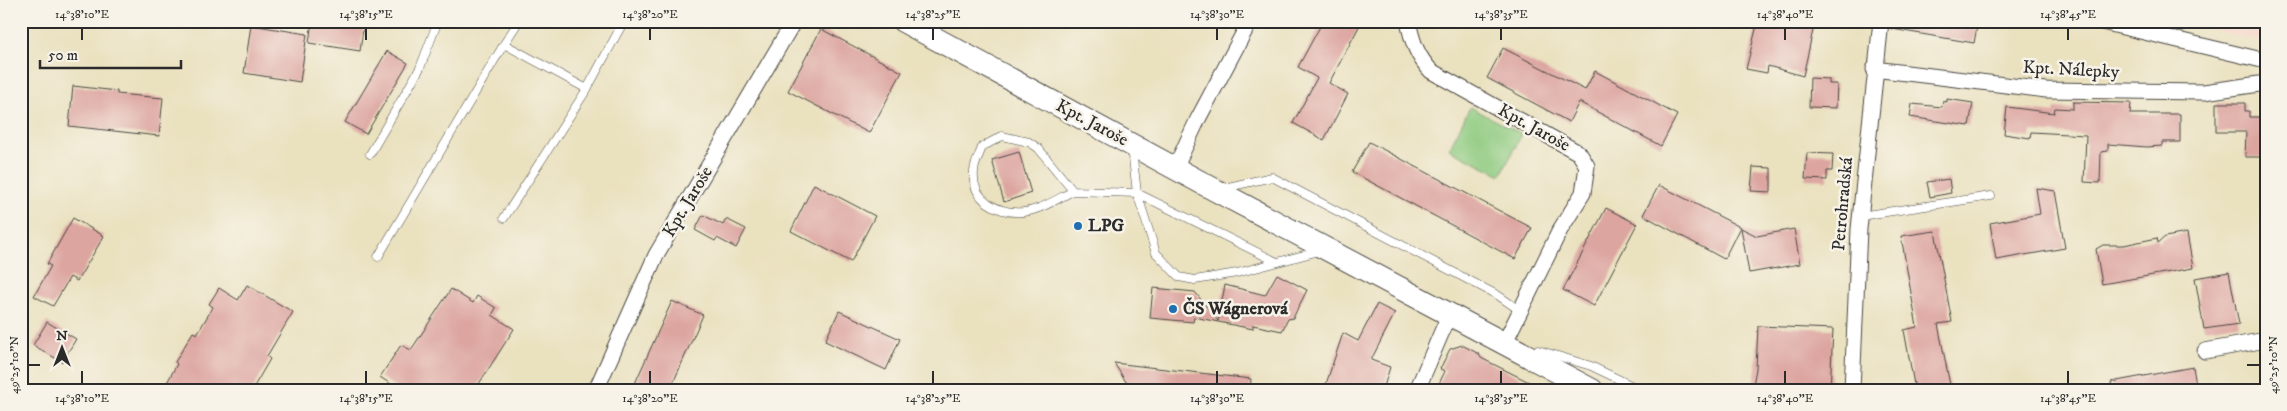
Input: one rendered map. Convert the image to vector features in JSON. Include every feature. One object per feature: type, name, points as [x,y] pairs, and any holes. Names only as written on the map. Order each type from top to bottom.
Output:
[{"type":"street","name":"Kpt. Jaroše","points":[[596,390],[656,255],[794,21]]},
{"type":"street","name":"Kpt. Jaroše","points":[[903,21],[1215,190],[1592,390]]},
{"type":"street","points":[[1175,168],[1198,119],[1250,21]]},
{"type":"street","name":"Kpt. Jaroše","points":[[1408,21],[1417,53],[1431,71],[1579,153],[1587,166],[1583,193],[1560,230],[1528,294],[1522,312],[1504,344]]},
{"type":"street","name":"Petrohradská","points":[[1852,390],[1860,216],[1874,69],[1881,21]]},
{"type":"street","points":[[2098,21],[2266,62]]},
{"type":"street","name":"Kpt. Nálepky","points":[[1874,69],[2046,90],[2204,92],[2266,83]]},
{"type":"street","points":[[1417,390],[1450,315]]},
{"type":"street","points":[[2204,351],[2266,340]]},
{"type":"lane","points":[[370,154],[420,68],[438,21]]},
{"type":"lane","points":[[378,257],[519,21]]},
{"type":"lane","points":[[504,218],[587,89],[624,21]]},
{"type":"lane","points":[[504,44],[587,89]]},
{"type":"lane","points":[[1073,191],[1038,148],[1029,142],[1002,136],[982,147],[974,172],[975,188],[984,200],[997,210],[1023,212],[1040,207],[1073,191],[1137,193],[1277,262]]},
{"type":"lane","points":[[1132,145],[1137,193],[1156,253],[1179,277],[1195,280],[1327,249]]},
{"type":"lane","points":[[1215,190],[1272,177],[1499,296],[1522,312]]},
{"type":"lane","points":[[1860,216],[1991,196]]},
{"type":"lane","points":[[1504,344],[1530,348],[1592,366],[1641,390]]},
{"type":"shaded area","points":[[2178,21],[2266,21],[2266,43]]},
{"type":"green space","points":[[1470,107],[1522,134],[1501,175],[1449,149]]},
{"type":"building","points":[[312,21],[364,23],[360,51],[309,43]]},
{"type":"building","points":[[1323,21],[1362,21],[1329,83],[1348,94],[1324,140],[1293,123],[1317,78],[1298,67]]},
{"type":"building","points":[[1758,21],[1815,21],[1803,76],[1768,66],[1767,73],[1746,69]]},
{"type":"building","points":[[1893,21],[1978,21],[1974,43],[1892,29]]},
{"type":"building","points":[[251,25],[307,34],[300,82],[244,73]]},
{"type":"building","points":[[821,29],[902,72],[869,133],[788,91]]},
{"type":"building","points":[[1503,48],[1585,90],[1595,71],[1677,115],[1661,146],[1579,102],[1569,122],[1487,78]]},
{"type":"building","points":[[387,51],[408,63],[366,134],[345,122]]},
{"type":"building","points":[[1810,78],[1829,79],[1829,84],[1837,84],[1836,108],[1809,107]]},
{"type":"building","points":[[73,86],[117,91],[117,94],[163,98],[159,136],[69,126]]},
{"type":"building","points":[[1947,99],[1973,103],[1969,126],[1910,117],[1912,104],[1942,107],[1943,101],[1947,102]]},
{"type":"building","points":[[2073,102],[2131,103],[2130,114],[2180,114],[2180,142],[2162,142],[2162,146],[2147,147],[2108,144],[2108,151],[2101,152],[2100,183],[2084,182],[2086,135],[2031,132],[2030,138],[2004,134],[2007,107],[2054,113],[2055,108],[2073,109]]},
{"type":"building","points":[[2216,103],[2245,103],[2245,111],[2249,111],[2249,117],[2266,117],[2266,157],[2245,157],[2246,132],[2216,132]]},
{"type":"building","points":[[1369,142],[1532,228],[1515,259],[1352,172]]},
{"type":"building","points":[[1019,152],[1031,193],[1004,202],[992,160]]},
{"type":"building","points":[[1807,153],[1833,154],[1832,171],[1827,171],[1827,180],[1805,179]]},
{"type":"building","points":[[1753,167],[1771,168],[1771,192],[1751,191]]},
{"type":"building","points":[[1949,179],[1951,193],[1930,197],[1927,182]]},
{"type":"building","points":[[814,184],[875,216],[851,262],[791,231]]},
{"type":"building","points":[[1659,185],[1740,227],[1724,259],[1643,215]]},
{"type":"building","points":[[2036,188],[2055,191],[2065,248],[1996,260],[1990,223],[2040,214]]},
{"type":"building","points":[[1606,208],[1637,224],[1594,306],[1563,290]]},
{"type":"building","points":[[703,215],[723,225],[726,219],[746,229],[736,248],[717,238],[715,241],[695,230]]},
{"type":"building","points":[[73,218],[104,236],[77,281],[70,277],[53,306],[34,296],[51,266],[47,264]]},
{"type":"building","points":[[1741,228],[1757,236],[1794,229],[1800,264],[1749,273]]},
{"type":"building","points":[[1935,231],[1952,322],[1938,324],[1951,390],[1915,390],[1904,330],[1917,327],[1901,236]]},
{"type":"building","points":[[2187,233],[2193,268],[2102,284],[2096,249],[2103,245],[2124,245],[2157,238],[2158,243],[2165,237]]},
{"type":"building","points":[[2229,272],[2239,324],[2204,329],[2195,278]]},
{"type":"building","points":[[1277,274],[1307,290],[1293,318],[1288,319],[1282,331],[1253,325],[1253,329],[1194,317],[1193,322],[1150,318],[1153,288],[1195,292],[1218,321],[1225,285],[1265,295]]},
{"type":"building","points":[[247,285],[293,312],[267,356],[270,359],[252,390],[163,390],[177,364],[175,362],[193,332],[197,334],[213,307],[209,304],[219,288],[238,300]]},
{"type":"building","points":[[451,289],[473,303],[477,296],[496,308],[492,315],[514,329],[475,390],[400,390],[380,377],[401,345],[411,350]]},
{"type":"building","points":[[672,301],[703,315],[670,390],[632,390]]},
{"type":"building","points":[[1377,304],[1395,313],[1371,360],[1390,367],[1383,390],[1324,390],[1343,333],[1358,341]]},
{"type":"building","points":[[839,311],[900,339],[886,370],[825,341]]},
{"type":"building","points":[[47,322],[76,339],[62,362],[33,345]]},
{"type":"building","points":[[1758,326],[1833,329],[1830,390],[1752,390],[1756,369]]},
{"type":"building","points":[[1462,345],[1479,354],[1481,358],[1545,390],[1436,390],[1445,371],[1440,369],[1450,349]]},
{"type":"building","points":[[1114,363],[1251,379],[1250,390],[1193,390],[1126,382]]},
{"type":"building","points":[[2193,367],[2197,390],[2112,390],[2111,382]]},
{"type":"place","name":"LPG","points":[[1078,226]]},
{"type":"place","name":"ČS Wágnerová","points":[[1173,309]]}]
